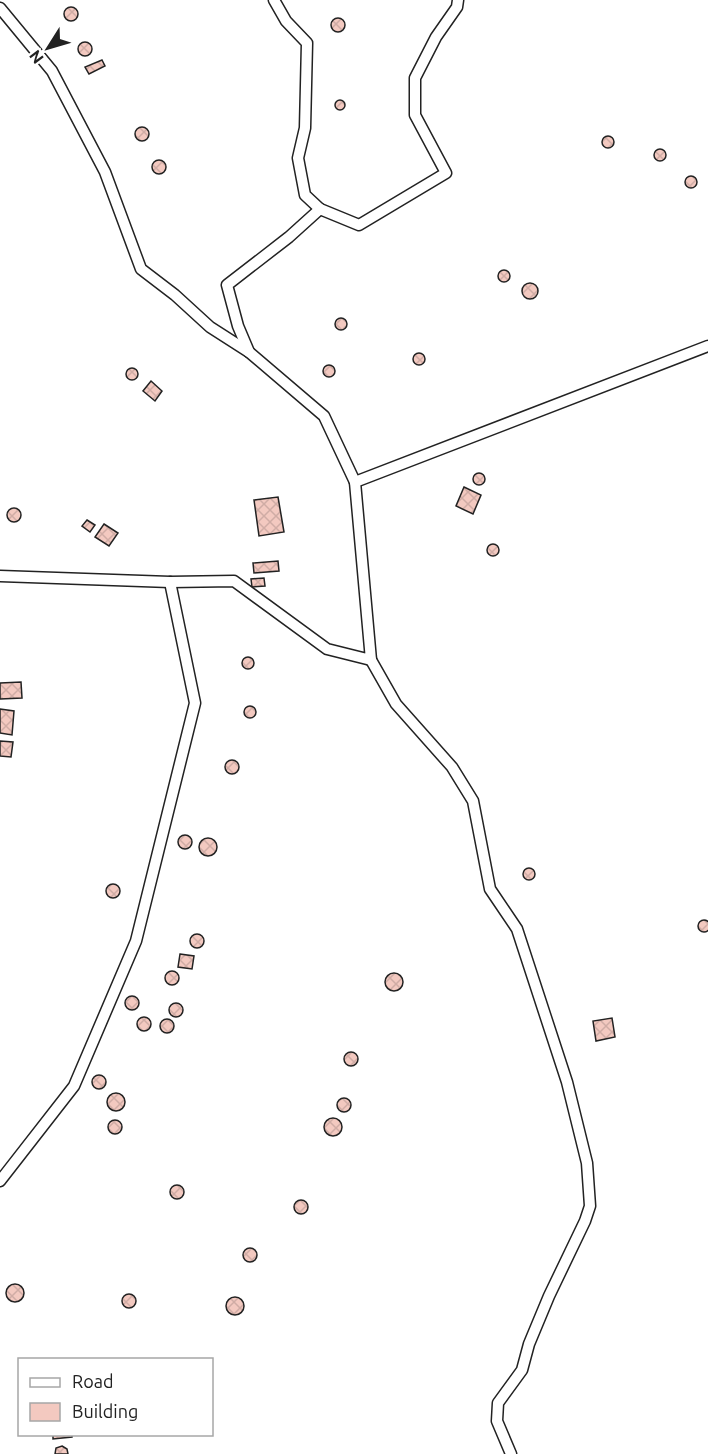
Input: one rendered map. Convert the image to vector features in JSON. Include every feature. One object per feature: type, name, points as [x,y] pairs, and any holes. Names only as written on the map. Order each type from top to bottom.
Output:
[{"type":"street","points":[[274,0],[286,21],[307,43],[305,128],[298,158],[304,195],[320,209],[359,225],[446,173],[415,115],[415,78],[436,37],[457,7],[458,0]]},
{"type":"street","points":[[0,8],[52,71],[105,172],[141,269],[175,295],[210,327],[249,352],[324,416],[355,482],[371,660],[396,704],[452,767],[473,801],[490,889],[517,929],[567,1082],[587,1163],[590,1206],[529,1344],[522,1370],[498,1403],[497,1421],[510,1454]]},
{"type":"street","points":[[249,352],[238,326],[226,285],[289,237],[320,209]]},
{"type":"street","points":[[355,482],[708,346]]},
{"type":"street","points":[[0,576],[170,582],[234,581],[327,649],[371,660]]},
{"type":"street","points":[[0,1181],[74,1086],[136,941],[195,703],[170,582]]},
{"type":"building","points":[[71,7],[76,9],[78,14],[76,19],[71,21],[66,19],[64,14],[66,9]]},
{"type":"building","points":[[338,18],[343,20],[345,25],[343,30],[338,32],[333,30],[331,25],[333,20]]},
{"type":"building","points":[[85,42],[90,44],[92,49],[90,54],[85,56],[80,54],[78,49],[80,44]]},
{"type":"building","points":[[102,60],[105,66],[89,74],[85,67]]},
{"type":"building","points":[[340,100],[345,105],[340,110],[335,105]]},
{"type":"building","points":[[142,127],[147,129],[149,134],[147,139],[142,141],[137,139],[135,134],[137,129]]},
{"type":"building","points":[[610,136],[613,137],[613,147],[606,148],[603,147],[602,140],[603,137]]},
{"type":"building","points":[[662,149],[666,155],[662,161],[658,161],[654,153]]},
{"type":"building","points":[[159,160],[164,162],[166,167],[164,172],[159,174],[154,172],[152,167],[154,162]]},
{"type":"building","points":[[693,176],[696,177],[696,187],[689,188],[686,187],[685,180],[686,177]]},
{"type":"building","points":[[506,270],[509,271],[509,281],[502,282],[499,281],[498,274],[499,271]]},
{"type":"building","points":[[527,283],[533,283],[538,291],[536,297],[527,299],[522,294],[522,288]]},
{"type":"building","points":[[343,318],[346,319],[346,329],[339,330],[336,329],[335,322],[336,319]]},
{"type":"building","points":[[421,353],[424,354],[424,364],[417,365],[414,364],[413,357],[414,354]]},
{"type":"building","points":[[331,365],[334,366],[334,376],[327,377],[324,376],[323,369],[324,366]]},
{"type":"building","points":[[134,368],[137,369],[137,379],[130,380],[127,379],[126,372],[127,369]]},
{"type":"building","points":[[151,381],[162,391],[155,401],[143,391]]},
{"type":"building","points":[[481,473],[484,474],[484,484],[477,485],[474,484],[473,477],[474,474]]},
{"type":"building","points":[[464,487],[481,495],[473,514],[456,506]]},
{"type":"building","points":[[278,497],[284,532],[259,536],[254,500]]},
{"type":"building","points":[[14,508],[19,510],[21,515],[19,520],[14,522],[9,520],[7,515],[9,510]]},
{"type":"building","points":[[87,520],[95,525],[90,532],[82,526]]},
{"type":"building","points":[[104,524],[118,533],[109,546],[95,537]]},
{"type":"building","points":[[495,544],[498,545],[498,555],[491,556],[488,555],[487,548],[488,545]]},
{"type":"building","points":[[278,561],[279,571],[254,573],[253,563]]},
{"type":"building","points":[[264,578],[265,586],[252,587],[251,579]]},
{"type":"building","points":[[250,657],[253,658],[253,668],[246,669],[243,668],[242,661],[243,658]]},
{"type":"building","points":[[21,682],[22,698],[0,699],[0,683]]},
{"type":"building","points":[[252,706],[255,707],[255,717],[248,718],[245,717],[244,710],[245,707]]},
{"type":"building","points":[[0,709],[14,711],[12,735],[0,733]]},
{"type":"building","points":[[0,741],[13,742],[11,757],[0,756]]},
{"type":"building","points":[[232,760],[237,762],[239,767],[237,772],[232,774],[227,772],[225,767],[227,762]]},
{"type":"building","points":[[185,835],[190,837],[192,842],[190,847],[185,849],[180,847],[178,842],[180,837]]},
{"type":"building","points":[[208,838],[214,841],[217,847],[214,853],[208,856],[202,853],[199,847],[202,841]]},
{"type":"building","points":[[531,868],[534,869],[534,879],[527,880],[524,879],[523,872],[524,869]]},
{"type":"building","points":[[113,884],[118,886],[120,891],[118,896],[113,898],[108,896],[106,891],[108,886]]},
{"type":"building","points":[[704,920],[708,922],[708,930],[704,932],[700,930],[698,926],[700,922]]},
{"type":"building","points":[[197,934],[202,936],[204,941],[202,946],[197,948],[192,946],[190,941],[192,936]]},
{"type":"building","points":[[180,954],[194,956],[192,969],[178,967]]},
{"type":"building","points":[[172,971],[177,973],[179,978],[177,983],[172,985],[167,983],[165,978],[167,973]]},
{"type":"building","points":[[394,973],[400,976],[403,982],[400,988],[394,991],[388,988],[385,982],[388,976]]},
{"type":"building","points":[[132,996],[137,998],[139,1003],[137,1008],[132,1010],[127,1008],[125,1003],[127,998]]},
{"type":"building","points":[[176,1003],[181,1005],[183,1010],[181,1015],[176,1017],[171,1015],[169,1010],[171,1005]]},
{"type":"building","points":[[144,1017],[149,1019],[151,1024],[149,1029],[144,1031],[139,1029],[137,1024],[139,1019]]},
{"type":"building","points":[[612,1018],[615,1037],[596,1041],[593,1021]]},
{"type":"building","points":[[167,1019],[172,1021],[174,1026],[172,1031],[167,1033],[162,1031],[160,1026],[162,1021]]},
{"type":"building","points":[[351,1052],[356,1054],[358,1059],[356,1064],[351,1066],[346,1064],[344,1059],[346,1054]]},
{"type":"building","points":[[99,1075],[104,1077],[106,1082],[104,1087],[99,1089],[94,1087],[92,1082],[94,1077]]},
{"type":"building","points":[[116,1093],[122,1096],[125,1102],[122,1108],[116,1111],[110,1108],[107,1102],[110,1096]]},
{"type":"building","points":[[344,1098],[349,1100],[351,1105],[349,1110],[344,1112],[339,1110],[337,1105],[339,1100]]},
{"type":"building","points":[[333,1118],[339,1121],[342,1127],[339,1133],[333,1136],[327,1133],[324,1127],[327,1121]]},
{"type":"building","points":[[115,1120],[120,1122],[122,1127],[120,1132],[115,1134],[110,1132],[108,1127],[110,1122]]},
{"type":"building","points":[[177,1185],[182,1187],[184,1192],[182,1197],[177,1199],[172,1197],[170,1192],[172,1187]]},
{"type":"building","points":[[301,1200],[306,1202],[308,1207],[306,1212],[301,1214],[296,1212],[294,1207],[296,1202]]},
{"type":"building","points":[[250,1248],[255,1250],[257,1255],[255,1260],[250,1262],[245,1260],[243,1255],[245,1250]]},
{"type":"building","points":[[15,1284],[21,1287],[24,1293],[21,1299],[15,1302],[9,1299],[6,1293],[9,1287]]},
{"type":"building","points":[[129,1294],[134,1296],[136,1301],[134,1306],[129,1308],[124,1306],[122,1301],[124,1296]]},
{"type":"building","points":[[235,1297],[241,1300],[244,1306],[241,1312],[235,1315],[229,1312],[226,1306],[229,1300]]},
{"type":"building","points":[[53,1436],[72,1436],[72,1437],[53,1439]]},
{"type":"building","points":[[62,1446],[67,1449],[68,1454],[55,1454],[56,1448]]}]
